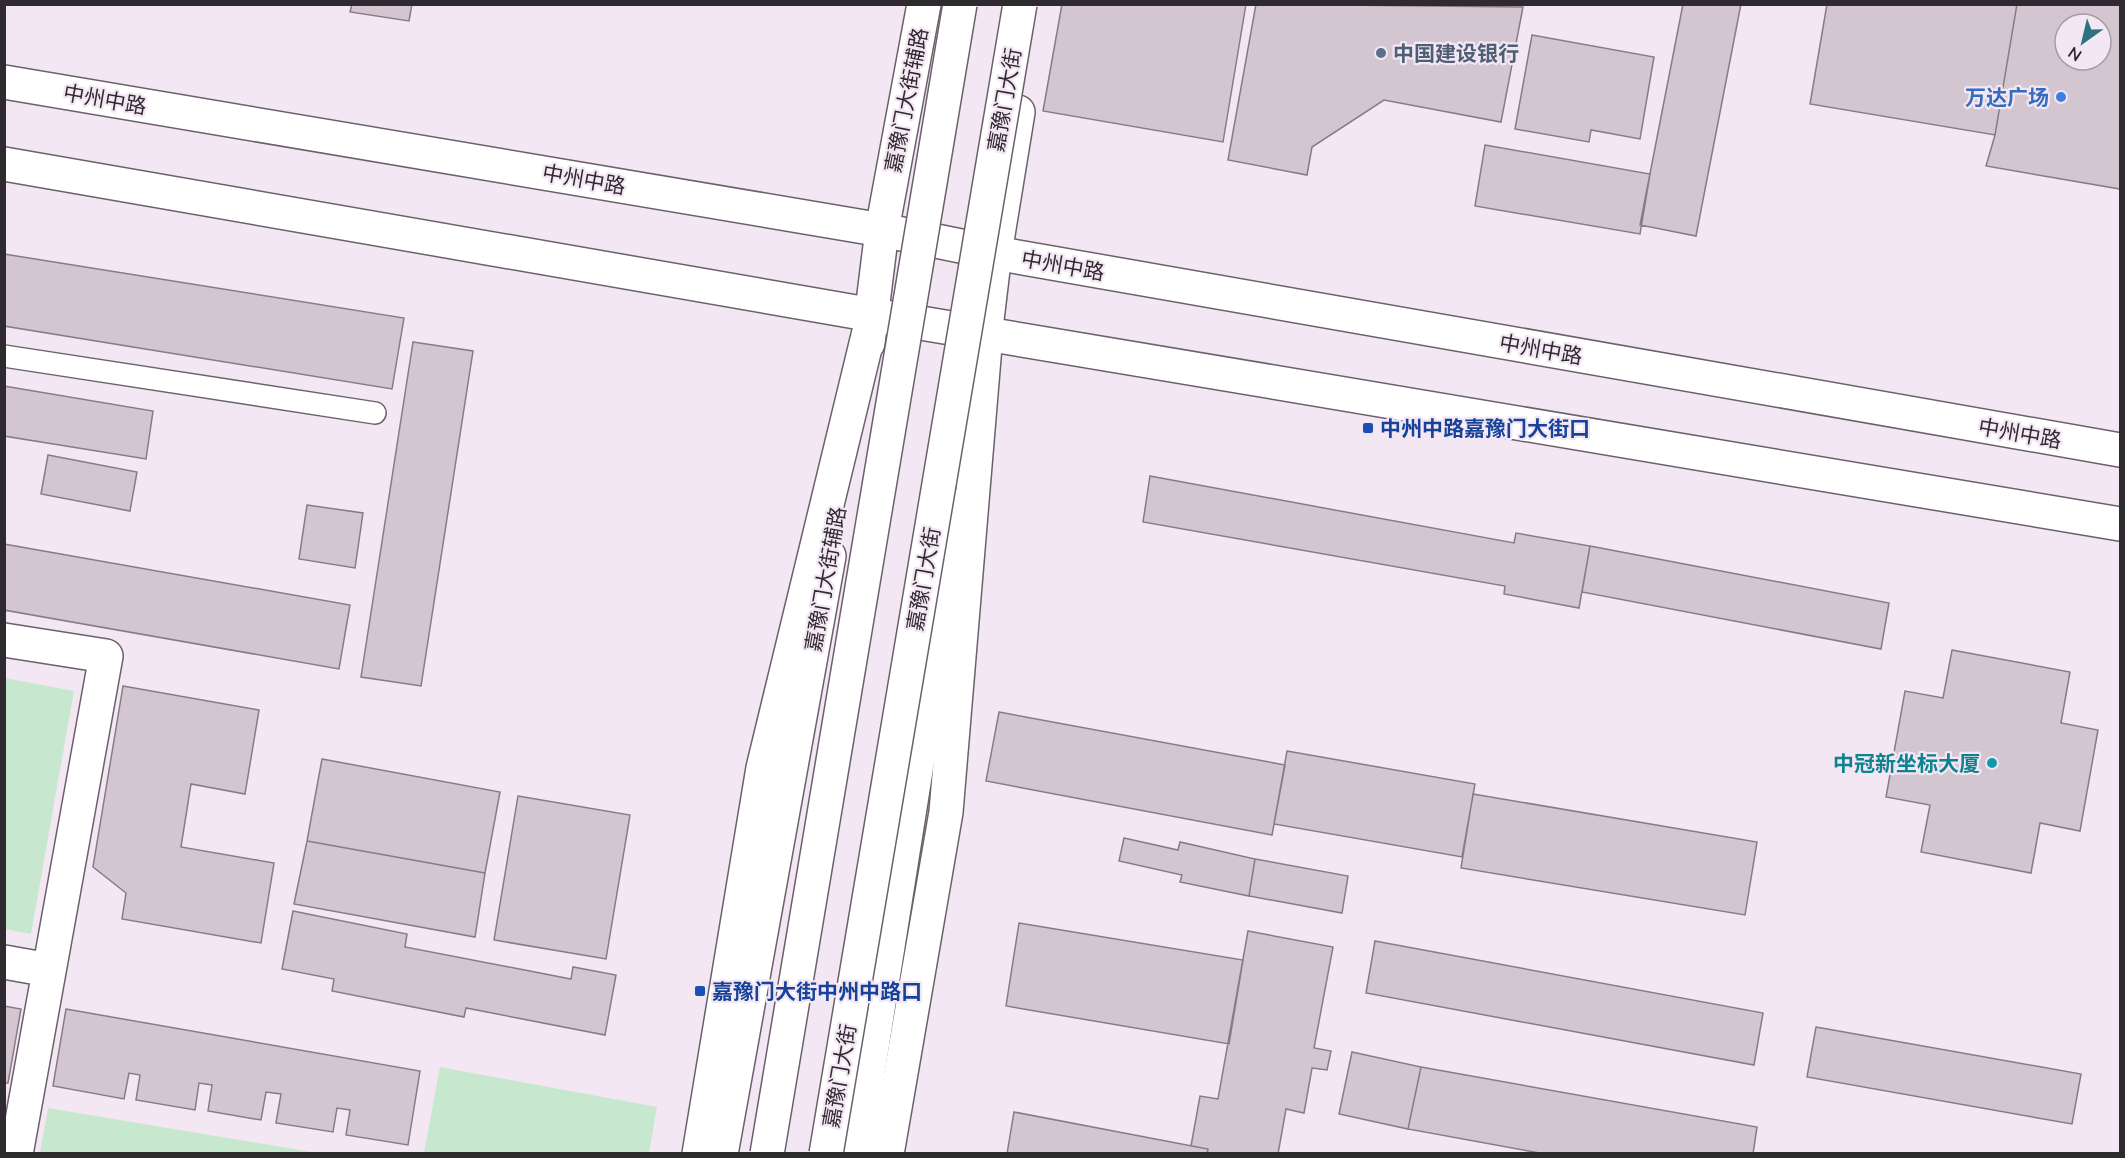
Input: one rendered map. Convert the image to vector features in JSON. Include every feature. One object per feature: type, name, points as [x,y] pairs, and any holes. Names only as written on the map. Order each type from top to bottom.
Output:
[{"type":"main road","name":"嘉豫门大街辅路","points":[[721,1154],[873,315],[882,230],[924,4]]},
{"type":"main road","points":[[766,1154],[960,4]]},
{"type":"main road","name":"嘉豫门大街","points":[[826,1154],[1020,4]]},
{"type":"main road","points":[[887,1154],[946,812],[986,334],[995,253],[1036,4]]},
{"type":"main road","name":"中州中路","points":[[4,82],[882,230],[995,253],[2121,450]]},
{"type":"main road","points":[[4,164],[873,315],[2121,524]]},
{"type":"main road","points":[[699,1154],[763,768],[873,315]]},
{"type":"main road","points":[[855,1154],[986,334]]},
{"type":"main road","points":[[4,640],[106,656],[49,970],[13,1120],[16,1154]]},
{"type":"main road","points":[[4,962],[49,970]]},
{"type":"lane","points":[[4,356],[375,413]]},
{"type":"green space","points":[[5,678],[74,691],[31,934],[5,929]]},
{"type":"green space","points":[[440,1067],[657,1107],[649,1153],[424,1153]]},
{"type":"green space","points":[[48,1108],[318,1153],[40,1153]]},
{"type":"building","points":[[352,4],[412,4],[409,21],[350,12]]},
{"type":"building","points":[[1062,4],[1246,4],[1223,142],[1043,111]]},
{"type":"building","name":"中国建设银行","points":[[1256,4],[1523,7],[1501,122],[1384,100],[1312,147],[1307,175],[1228,160]]},
{"type":"building","points":[[1683,4],[1741,4],[1696,236],[1640,225]]},
{"type":"building","points":[[1827,4],[2017,4],[1995,135],[1810,104]]},
{"type":"building","name":"万达广场","points":[[2017,4],[2120,4],[2120,189],[1986,166],[1995,135]]},
{"type":"building","points":[[1532,35],[1654,57],[1640,139],[1591,130],[1589,142],[1515,129]]},
{"type":"building","points":[[1485,145],[1650,174],[1640,234],[1475,206]]},
{"type":"building","points":[[4,254],[404,318],[392,389],[4,326]]},
{"type":"building","points":[[413,342],[473,351],[421,686],[361,677]]},
{"type":"building","points":[[4,386],[153,411],[146,459],[4,436]]},
{"type":"building","points":[[48,455],[137,472],[130,511],[41,494]]},
{"type":"building","points":[[1150,476],[1514,543],[1516,533],[1590,546],[1579,608],[1504,594],[1505,586],[1143,522]]},
{"type":"building","points":[[307,505],[363,513],[355,568],[299,559]]},
{"type":"building","points":[[4,544],[350,605],[339,669],[4,610]]},
{"type":"building","points":[[1590,546],[1889,603],[1881,649],[1582,592]]},
{"type":"building","name":"中冠新坐标大厦","points":[[1952,650],[2070,672],[2061,723],[2098,730],[2080,831],[2040,823],[2031,873],[1921,852],[1930,805],[1886,797],[1905,691],[1943,698]]},
{"type":"building","points":[[123,686],[259,710],[245,794],[191,784],[181,847],[274,863],[261,943],[122,919],[126,893],[93,867]]},
{"type":"building","points":[[999,712],[1285,765],[1272,835],[986,781]]},
{"type":"building","points":[[1287,751],[1475,784],[1462,857],[1274,824]]},
{"type":"building","points":[[322,759],[500,792],[485,873],[307,841]]},
{"type":"building","points":[[1473,794],[1757,842],[1745,915],[1461,868]]},
{"type":"building","points":[[518,796],[630,815],[606,959],[494,940]]},
{"type":"building","points":[[1124,838],[1178,850],[1180,842],[1255,859],[1249,896],[1180,882],[1182,875],[1119,861]]},
{"type":"building","points":[[307,841],[485,873],[475,937],[294,904]]},
{"type":"building","points":[[1255,859],[1348,876],[1342,913],[1249,896]]},
{"type":"building","points":[[293,911],[407,934],[405,947],[571,979],[573,967],[616,975],[605,1035],[466,1008],[464,1017],[332,991],[334,979],[282,969]]},
{"type":"building","points":[[1019,923],[1243,960],[1229,1044],[1006,1006]]},
{"type":"building","points":[[1248,931],[1333,947],[1314,1048],[1331,1051],[1327,1070],[1312,1068],[1304,1113],[1286,1109],[1278,1154],[1207,1154],[1208,1149],[1191,1146],[1200,1096],[1218,1099]]},
{"type":"building","points":[[1375,941],[1763,1013],[1754,1065],[1366,993]]},
{"type":"building","points":[[4,1006],[21,1009],[8,1083],[4,1083]]},
{"type":"building","points":[[66,1009],[420,1071],[408,1145],[346,1135],[350,1110],[337,1108],[333,1132],[276,1123],[281,1094],[266,1092],[261,1120],[208,1111],[212,1085],[199,1083],[195,1110],[136,1100],[140,1075],[129,1073],[124,1099],[53,1086]]},
{"type":"building","points":[[1816,1027],[2081,1074],[2072,1124],[1807,1077]]},
{"type":"building","points":[[1352,1052],[1421,1067],[1408,1129],[1339,1114]]},
{"type":"building","points":[[1421,1067],[1757,1127],[1753,1154],[1545,1154],[1408,1129]]},
{"type":"building","points":[[1014,1112],[1208,1149],[1207,1154],[1007,1154]]},
{"type":"place","name":"中国建设银行","points":[[1381,53]]},
{"type":"place","name":"万达广场","points":[[2061,97]]},
{"type":"place","name":"中州中路嘉豫门大街口","points":[[1368,428]]},
{"type":"place","name":"中冠新坐标大厦","points":[[1992,763]]},
{"type":"place","name":"嘉豫门大街中州中路口","points":[[700,991]]}]
